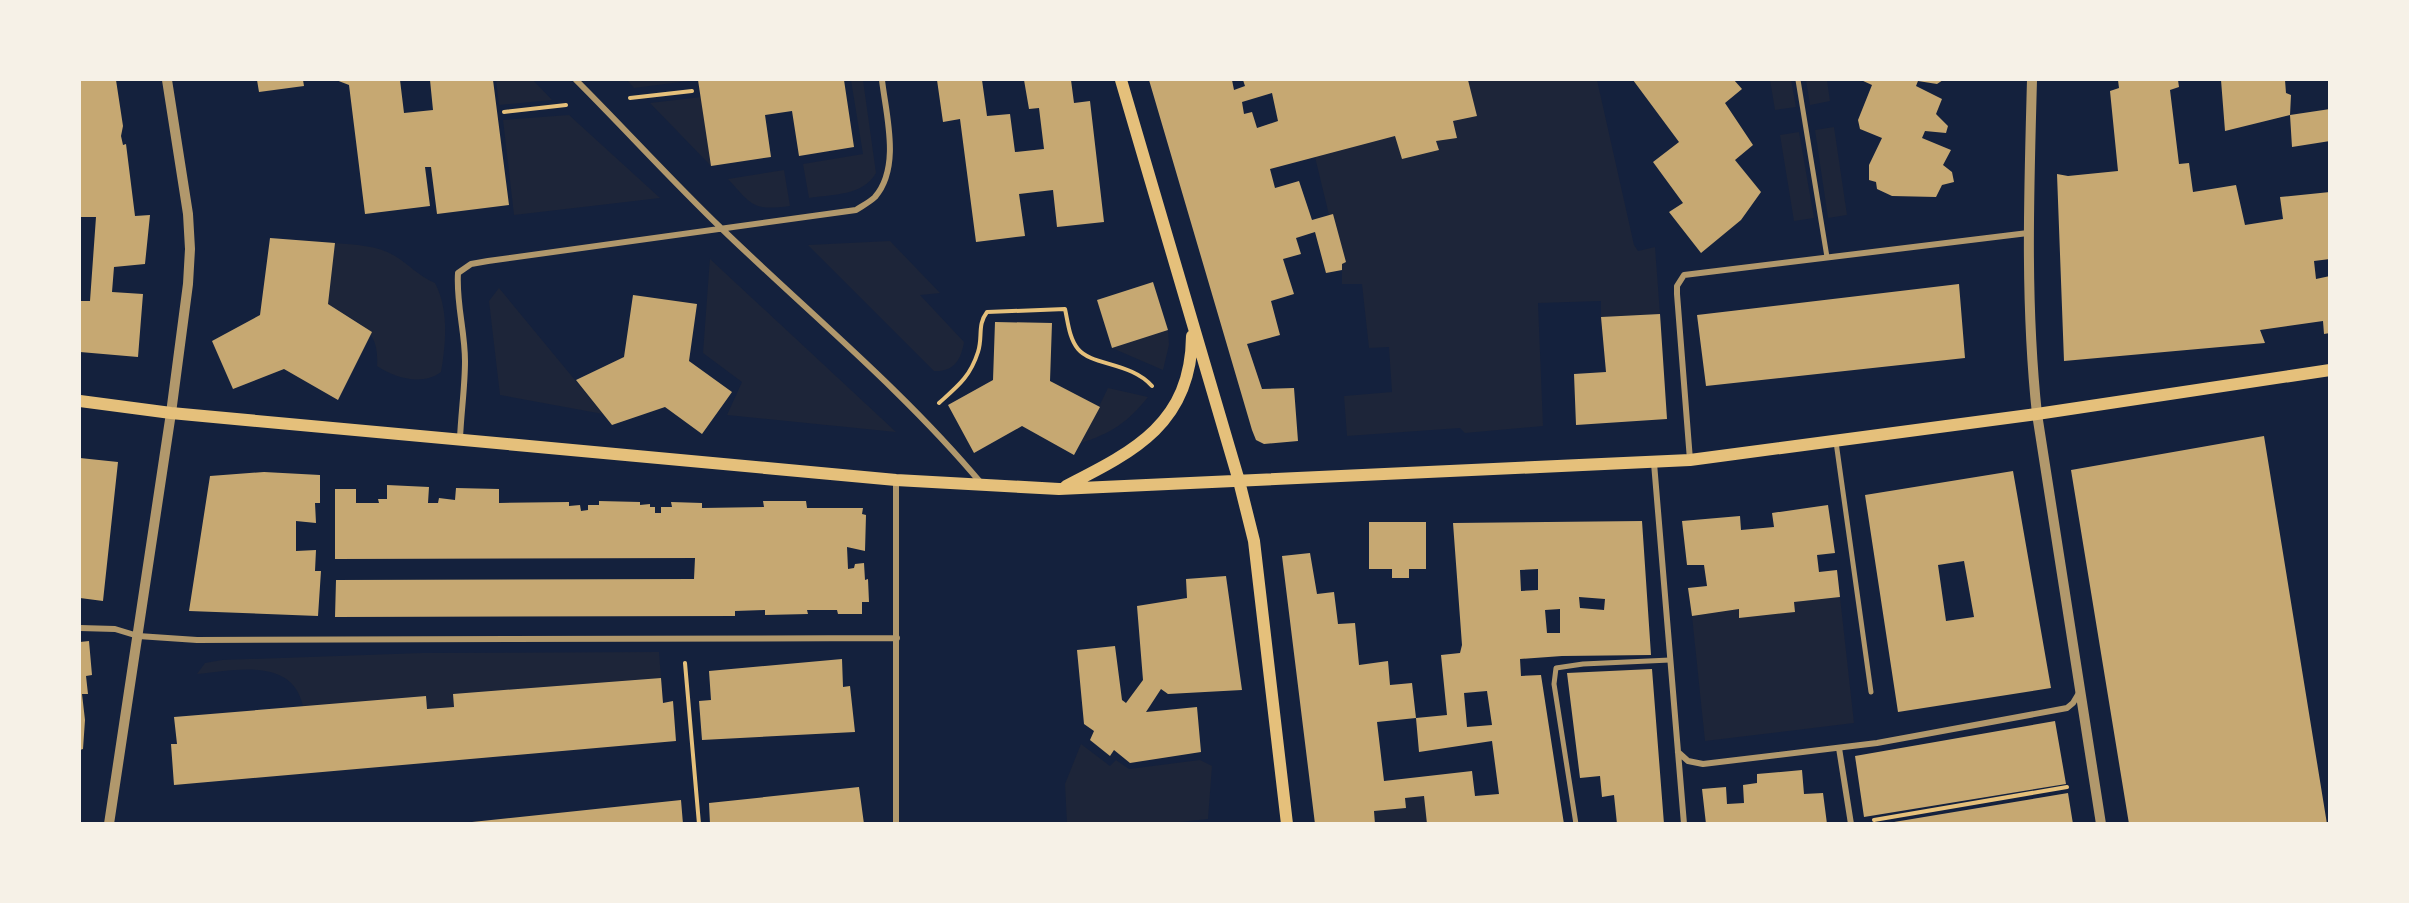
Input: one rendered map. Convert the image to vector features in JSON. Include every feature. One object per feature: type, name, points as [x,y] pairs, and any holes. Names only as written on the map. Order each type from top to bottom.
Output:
[{"type":"main road","points":[[1121,80],[1239,481],[1254,541],[1287,824]]},
{"type":"main road","points":[[1059,489],[1097,470],[1161,427],[1173,410],[1189,370],[1192,323]]},
{"type":"main road","points":[[80,401],[171,413],[896,480],[1059,489],[1690,460],[2037,414],[2330,370]]},
{"type":"street","points":[[109,824],[171,413],[190,249],[188,214],[167,80]]},
{"type":"street","points":[[576,80],[722,229],[830,327],[923,417],[984,486]]},
{"type":"street","points":[[460,439],[465,361],[462,326],[456,297],[458,273],[471,264],[488,261],[856,210],[874,198],[884,183],[888,165],[890,142],[882,80]]},
{"type":"street","points":[[1798,80],[1827,257]]},
{"type":"street","points":[[2032,80],[2028,232],[2030,346],[2037,414],[2102,824]]},
{"type":"street","points":[[1690,460],[1677,294],[1680,279],[1690,273],[2028,232]]},
{"type":"street","points":[[1836,442],[1871,692]]},
{"type":"street","points":[[1654,463],[1684,824]]},
{"type":"street","points":[[896,480],[896,824]]},
{"type":"street","points":[[80,628],[115,629],[138,636],[197,640],[897,638]]},
{"type":"street","points":[[1576,824],[1554,684],[1556,668],[1573,664],[1670,660]]},
{"type":"street","points":[[1678,752],[1688,761],[1703,764],[1839,748],[2067,708],[2073,703],[2080,690]]},
{"type":"street","points":[[1839,748],[1851,824]]},
{"type":"path","points":[[923,417],[968,377],[979,350],[980,320],[987,312],[1065,309],[1071,335],[1078,349],[1092,359],[1112,363],[1146,379],[1173,410]]},
{"type":"path","points":[[687,685],[699,824]]},
{"type":"path","points":[[1864,822],[2095,783]]},
{"type":"shaded area","points":[[496,80],[533,80],[552,100],[499,105]]},
{"type":"shaded area","points":[[627,80],[696,80],[634,88]]},
{"type":"shaded area","points":[[851,80],[863,80],[876,173],[863,186],[847,193],[809,198],[803,164],[863,154]]},
{"type":"shaded area","points":[[1468,80],[1597,80],[1634,245],[1638,251],[1655,247],[1660,314],[1601,317],[1601,301],[1538,303],[1543,426],[1465,433],[1460,428],[1347,436],[1344,396],[1392,392],[1389,347],[1369,348],[1362,284],[1342,284],[1342,264],[1346,262],[1333,215],[1329,215],[1315,157],[1395,136],[1402,159],[1439,150],[1436,141],[1457,138],[1453,121],[1477,116]]},
{"type":"shaded area","points":[[1770,80],[1791,80],[1796,107],[1775,110]]},
{"type":"shaded area","points":[[1806,80],[1827,80],[1830,101],[1810,105]]},
{"type":"shaded area","points":[[701,97],[711,166],[650,103]]},
{"type":"shaded area","points":[[569,115],[660,198],[514,215],[503,120]]},
{"type":"shaded area","points":[[1834,127],[1847,215],[1828,218],[1815,130]]},
{"type":"shaded area","points":[[1799,132],[1814,218],[1794,221],[1780,135]]},
{"type":"shaded area","points":[[784,170],[790,206],[760,207],[742,195],[728,179]]},
{"type":"shaded area","points":[[890,241],[940,293],[920,295],[964,342],[955,364],[947,369],[934,371],[808,245]]},
{"type":"shaded area","points":[[335,243],[366,246],[388,252],[435,283],[443,304],[444,315],[445,338],[441,372],[426,379],[409,379],[377,366],[375,343],[370,334],[357,322],[328,304]]},
{"type":"shaded area","points":[[710,258],[896,432],[727,415],[742,382],[703,353]]},
{"type":"shaded area","points":[[499,288],[603,414],[500,395],[489,301]]},
{"type":"shaded area","points":[[1168,330],[1169,345],[1163,370],[1112,348]]},
{"type":"shaded area","points":[[1108,388],[1148,397],[1119,426],[1081,443]]},
{"type":"shaded area","points":[[1840,597],[1854,723],[1705,741],[1692,616],[1739,609],[1739,618],[1795,612],[1794,602]]},
{"type":"shaded area","points":[[659,652],[661,678],[453,694],[454,707],[427,709],[426,696],[303,706],[297,690],[287,679],[274,673],[244,670],[197,674],[205,663],[222,660],[422,653]]},
{"type":"shaded area","points":[[1081,744],[1110,766],[1116,760],[1129,769],[1200,760],[1212,766],[1208,819],[1162,824],[1067,823],[1065,784]]},
{"type":"shaded area","points":[[1424,796],[1427,823],[1375,823],[1374,811],[1406,808],[1405,798]]},
{"type":"building","points":[[80,80],[116,80],[123,126],[121,136],[123,145],[126,144],[135,216],[150,215],[145,264],[114,267],[112,292],[143,294],[138,357],[80,352],[80,301],[90,301],[96,217],[80,217]]},
{"type":"building","points":[[257,80],[303,80],[304,86],[259,92]]},
{"type":"building","points":[[336,80],[400,80],[404,113],[433,110],[430,80],[493,80],[509,205],[437,214],[431,167],[425,167],[430,206],[365,214],[349,85]]},
{"type":"building","points":[[698,80],[844,80],[854,147],[799,156],[792,111],[765,115],[771,157],[711,166]]},
{"type":"building","points":[[937,80],[982,80],[987,116],[1010,114],[1015,152],[1044,149],[1039,108],[1029,109],[1024,80],[1071,80],[1074,103],[1090,101],[1104,222],[1057,227],[1053,190],[1019,194],[1025,236],[976,242],[960,119],[943,122]]},
{"type":"building","points":[[1149,80],[1232,80],[1234,90],[1245,86],[1243,80],[1468,80],[1477,116],[1453,121],[1457,138],[1436,141],[1439,150],[1402,159],[1395,136],[1270,169],[1275,188],[1299,181],[1312,220],[1333,214],[1346,262],[1342,264],[1342,270],[1326,273],[1315,232],[1296,238],[1301,254],[1283,259],[1294,294],[1271,301],[1280,335],[1247,344],[1262,389],[1294,388],[1298,441],[1264,444],[1256,440]],"holes":[[[1272,93],[1278,121],[1257,128],[1252,112],[1244,114],[1242,102]]]},
{"type":"building","points":[[1633,80],[1734,80],[1742,89],[1725,103],[1753,145],[1735,160],[1761,192],[1741,220],[1701,253],[1669,212],[1683,203],[1653,162],[1679,142]]},
{"type":"building","points":[[1861,80],[1943,80],[1937,84],[1918,81],[1916,86],[1942,99],[1936,114],[1948,126],[1946,133],[1925,131],[1922,138],[1951,150],[1943,165],[1952,172],[1954,182],[1942,185],[1936,197],[1892,196],[1877,189],[1876,182],[1869,180],[1869,165],[1882,138],[1860,129],[1858,120],[1872,85]]},
{"type":"building","points":[[2118,80],[2178,80],[2179,87],[2170,90],[2179,164],[2189,163],[2193,192],[2236,185],[2245,225],[2283,219],[2280,197],[2330,192],[2330,259],[2314,261],[2316,279],[2330,276],[2330,333],[2324,334],[2323,321],[2260,330],[2265,343],[2064,361],[2057,174],[2068,176],[2118,171],[2110,91],[2119,88]]},
{"type":"building","points":[[2221,80],[2285,80],[2286,93],[2291,95],[2290,115],[2225,131]]},
{"type":"building","points":[[2330,109],[2330,141],[2292,147],[2290,115]]},
{"type":"building","points":[[270,238],[335,243],[328,304],[372,332],[338,400],[284,369],[233,389],[212,341],[260,315]]},
{"type":"building","points":[[1153,282],[1168,330],[1112,348],[1097,300]]},
{"type":"building","points":[[1959,284],[1965,358],[1706,386],[1697,315]]},
{"type":"building","points":[[633,295],[697,304],[689,361],[732,392],[702,434],[665,407],[612,425],[576,380],[624,357]]},
{"type":"building","points":[[1660,314],[1667,419],[1576,425],[1574,374],[1606,372],[1601,317]]},
{"type":"building","points":[[995,322],[1052,323],[1050,381],[1100,407],[1074,455],[1022,426],[974,453],[948,405],[993,380]]},
{"type":"building","points":[[2264,436],[2327,824],[2129,824],[2071,470]]},
{"type":"building","points":[[80,458],[118,462],[103,601],[80,598]]},
{"type":"building","points":[[2013,471],[2051,688],[1898,712],[1865,495]],"holes":[[[1964,561],[1974,617],[1946,621],[1938,565]]]},
{"type":"building","points":[[264,472],[320,475],[320,503],[315,503],[316,523],[296,521],[296,551],[316,550],[315,571],[321,571],[318,616],[189,611],[210,476]]},
{"type":"building","points":[[387,485],[429,487],[428,503],[438,503],[439,498],[455,500],[456,488],[499,489],[499,503],[569,502],[569,506],[580,505],[581,511],[588,510],[588,505],[599,505],[599,501],[650,504],[650,507],[655,507],[655,513],[661,513],[661,507],[672,507],[671,502],[702,503],[702,508],[764,507],[763,501],[806,501],[807,508],[863,508],[862,514],[866,515],[865,551],[847,547],[848,569],[854,568],[855,564],[864,563],[865,580],[868,579],[869,602],[862,602],[862,614],[838,614],[837,610],[807,610],[808,614],[765,615],[765,610],[735,611],[735,616],[335,617],[336,580],[694,579],[695,558],[335,559],[335,489],[356,489],[356,503],[379,503],[378,499],[387,499]]},
{"type":"building","points":[[1828,505],[1835,553],[1817,555],[1819,572],[1837,570],[1840,597],[1794,602],[1795,612],[1739,618],[1739,609],[1692,616],[1688,588],[1707,586],[1704,565],[1687,565],[1682,521],[1740,516],[1741,530],[1774,527],[1772,513]]},
{"type":"building","points":[[1642,521],[1651,655],[1520,659],[1521,676],[1541,675],[1564,824],[1427,824],[1424,796],[1405,798],[1406,808],[1374,811],[1375,824],[1315,824],[1282,556],[1310,553],[1317,594],[1334,592],[1338,624],[1355,623],[1359,665],[1388,661],[1390,685],[1412,683],[1416,718],[1447,715],[1441,655],[1460,653],[1462,645],[1453,523]],"holes":[[[1538,569],[1538,590],[1521,591],[1520,570]],[[1579,597],[1605,599],[1604,610],[1580,608]],[[1560,609],[1560,633],[1547,633],[1545,610]],[[1487,691],[1492,725],[1467,727],[1464,693]],[[1416,718],[1419,752],[1492,741],[1499,794],[1475,796],[1472,771],[1384,781],[1377,722]]]},
{"type":"building","points":[[1369,522],[1426,522],[1426,569],[1409,569],[1409,578],[1392,578],[1392,569],[1369,569]]},
{"type":"building","points":[[1226,576],[1242,690],[1168,694],[1161,689],[1146,712],[1197,707],[1201,752],[1130,763],[1114,750],[1110,756],[1090,740],[1094,731],[1084,724],[1077,650],[1115,646],[1122,700],[1126,703],[1143,680],[1137,606],[1187,598],[1186,579]]},
{"type":"building","points":[[89,641],[92,675],[86,676],[88,694],[82,694],[85,720],[83,749],[80,750],[80,642]]},
{"type":"building","points":[[842,659],[843,687],[850,686],[855,732],[702,740],[699,701],[711,700],[709,671]]},
{"type":"building","points":[[1652,669],[1664,824],[1617,824],[1614,795],[1602,797],[1600,776],[1580,778],[1567,673]]},
{"type":"building","points":[[661,678],[663,703],[673,701],[676,741],[174,785],[171,744],[177,744],[174,717],[426,696],[427,709],[454,707],[453,694]]},
{"type":"building","points":[[2055,721],[2066,784],[1864,817],[1855,756]]},
{"type":"building","points":[[1802,770],[1804,794],[1823,793],[1827,824],[1706,824],[1702,789],[1726,787],[1727,804],[1744,803],[1743,785],[1757,783],[1757,774]]},
{"type":"building","points":[[859,787],[864,824],[710,824],[709,803]]},
{"type":"building","points":[[2068,793],[2073,824],[1894,824],[1894,822]]},
{"type":"building","points":[[681,800],[683,824],[472,824],[472,822]]}]
